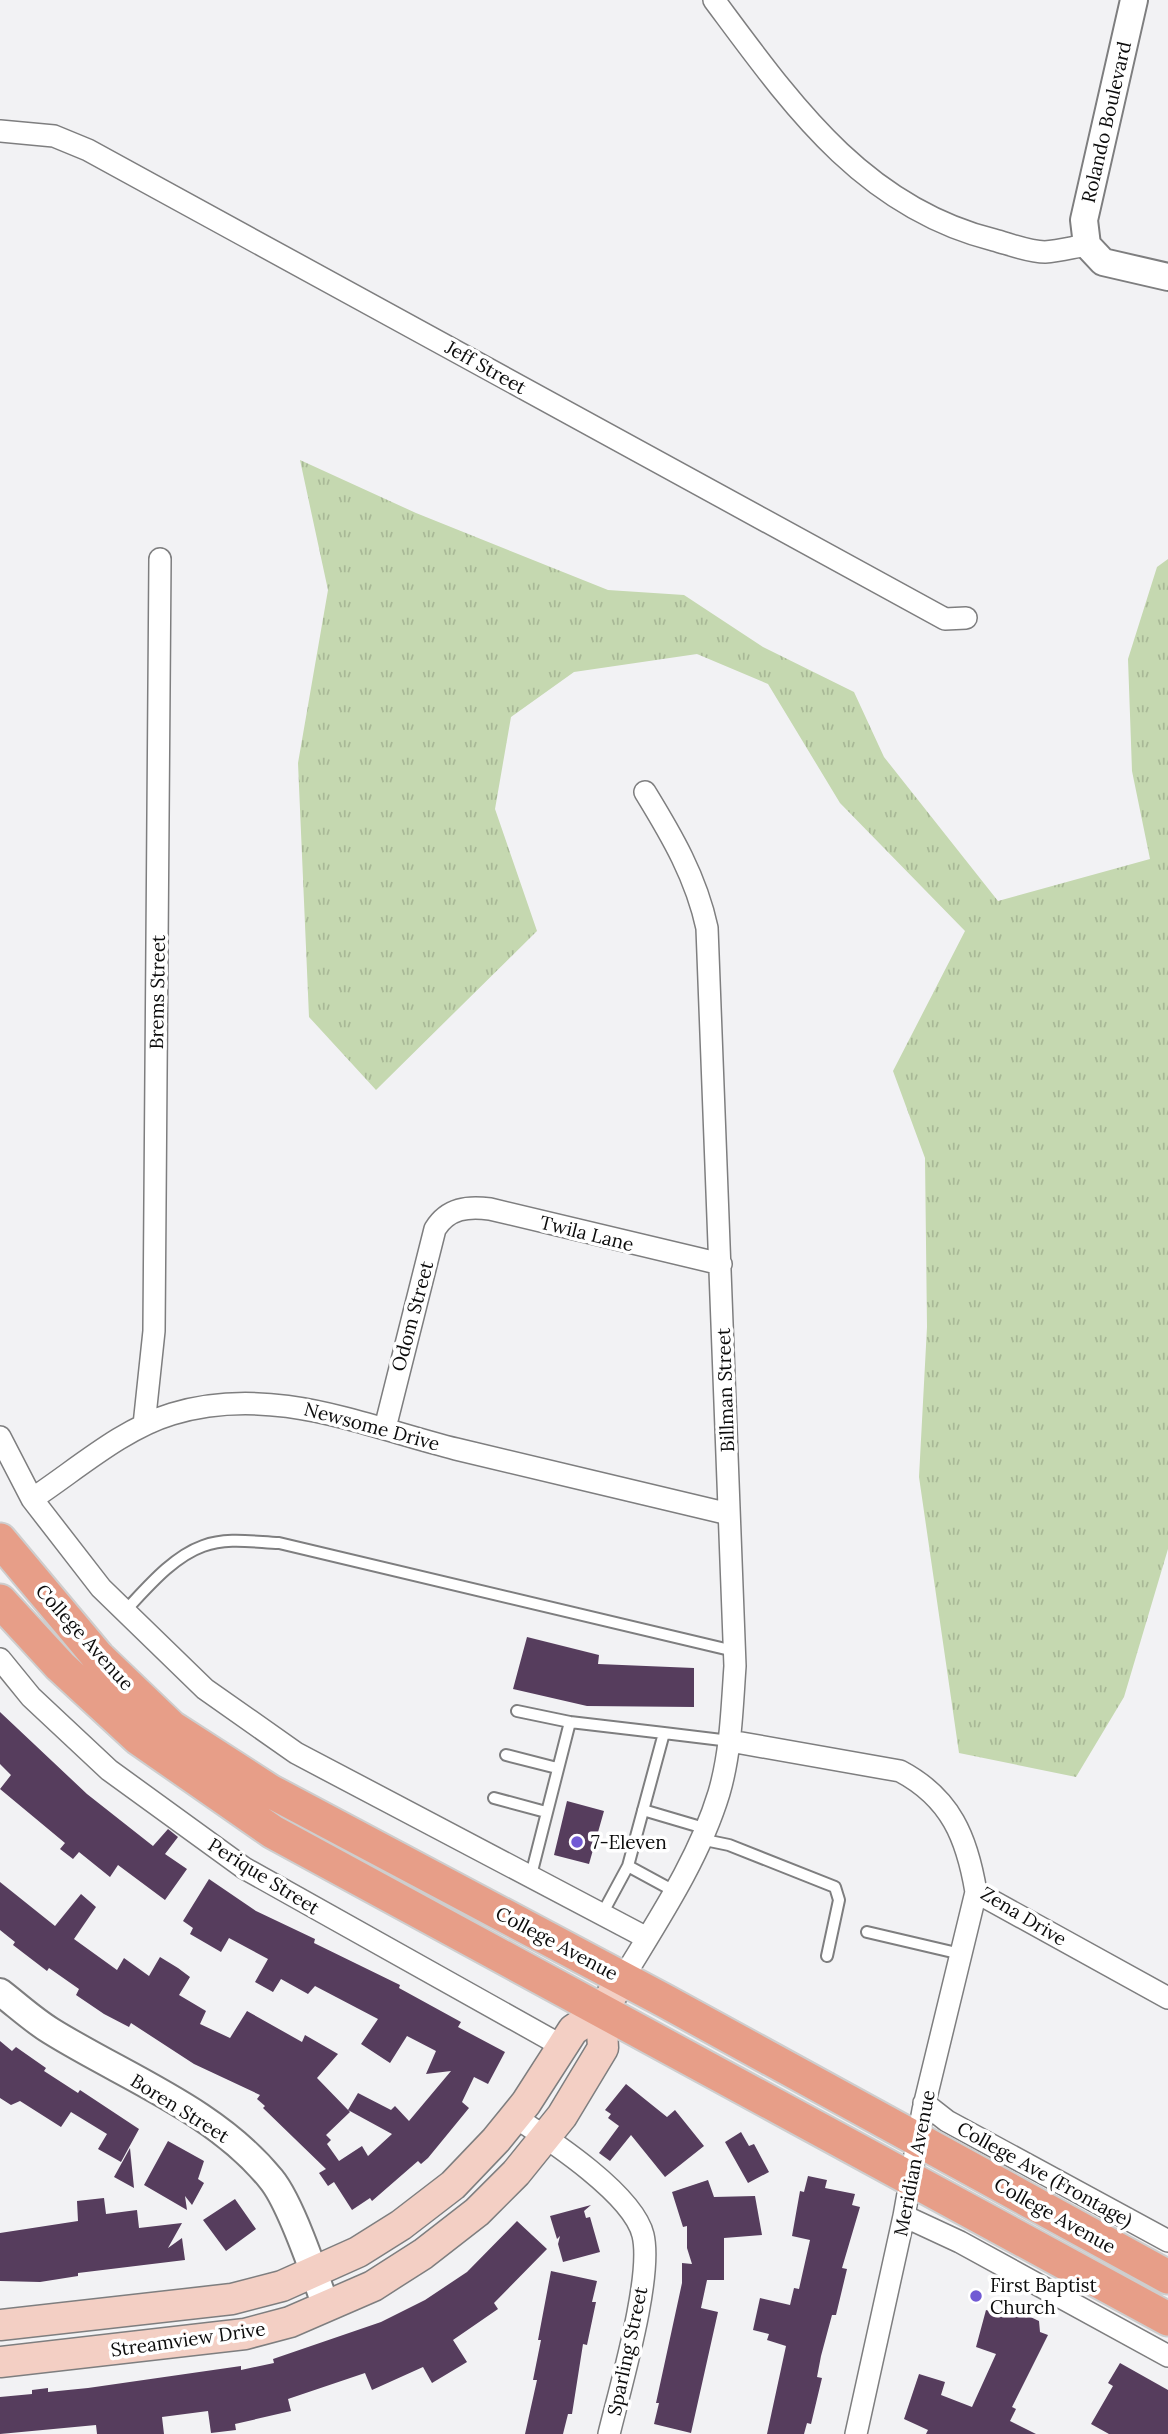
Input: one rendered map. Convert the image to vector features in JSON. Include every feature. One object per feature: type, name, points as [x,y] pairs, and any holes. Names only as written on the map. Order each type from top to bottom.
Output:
[{"type":"main road","name":"College Avenue","points":[[0,1540],[98,1657],[172,1727],[270,1791],[623,1978],[1168,2277]]},
{"type":"main road","name":"College Avenue","points":[[0,1601],[60,1666],[138,1738],[273,1832],[909,2181],[1168,2319]]},
{"type":"main road","name":"Streamview Drive","points":[[0,2325],[232,2299],[282,2286],[358,2252],[453,2185],[515,2117],[573,2030],[601,2011],[623,1978]]},
{"type":"main road","name":"Streamview Drive","points":[[0,2362],[245,2334],[290,2322],[373,2286],[423,2254],[477,2212],[516,2173],[562,2116],[603,2048],[601,2011]]},
{"type":"street","points":[[714,0],[817,133],[889,192],[917,209],[975,235],[1044,252],[1087,245],[1103,262],[1168,277]]},
{"type":"street","name":"Rolando Boulevard","points":[[1087,245],[1084,220],[1134,0]]},
{"type":"street","name":"Jeff Street","points":[[0,131],[54,136],[88,150],[945,619],[966,618]]},
{"type":"street","name":"Brems Street","points":[[144,1424],[154,1331],[160,559]]},
{"type":"street","name":"Billman Street","points":[[623,1978],[674,1891],[719,1794],[730,1741],[734,1651],[722,1264],[707,928],[701,897],[681,850],[645,792]]},
{"type":"street","name":"Twila Lane","points":[[452,1211],[473,1206],[490,1209],[722,1264]]},
{"type":"street","name":"Odom Street","points":[[385,1428],[435,1229],[452,1211]]},
{"type":"street","name":"Newsome Drive","points":[[32,1499],[144,1424],[199,1407],[257,1402],[308,1408],[429,1442],[729,1514]]},
{"type":"street","points":[[0,1437],[32,1499],[124,1612],[205,1689],[296,1753],[530,1879],[647,1938]]},
{"type":"street","name":"Perique Street","points":[[0,1659],[31,1697],[109,1770],[244,1868],[562,2046]]},
{"type":"street","name":"Zena Drive","points":[[730,1741],[900,1771],[915,1779],[939,1799],[958,1824],[966,1841],[976,1892],[1168,1998]]},
{"type":"street","name":"Meridian Avenue","points":[[856,2434],[904,2216],[924,2103],[976,1892]]},
{"type":"street","name":"Boren Street","points":[[0,1992],[48,2030],[203,2119],[238,2145],[273,2181],[314,2272],[326,2307]]},
{"type":"street","name":"College Ave (Frontage)","points":[[924,2103],[947,2121],[1168,2241]]},
{"type":"street","name":"Sparling Street","points":[[515,2117],[603,2181],[623,2202],[643,2234],[642,2291],[609,2434]]},
{"type":"street","points":[[904,2216],[960,2242],[1168,2356]]},
{"type":"lane","points":[[124,1612],[163,1573],[202,1546],[232,1540],[279,1543],[734,1651]]},
{"type":"lane","points":[[517,1711],[570,1722],[730,1741]]},
{"type":"lane","points":[[530,1879],[570,1722]]},
{"type":"lane","points":[[601,1916],[628,1866],[664,1734]]},
{"type":"lane","points":[[506,1755],[557,1768]]},
{"type":"lane","points":[[494,1798],[547,1812]]},
{"type":"lane","points":[[643,1810],[835,1887],[839,1900],[827,1956]]},
{"type":"lane","points":[[628,1866],[674,1891]]},
{"type":"lane","points":[[867,1932],[961,1954]]},
{"type":"green space","points":[[300,460],[416,513],[608,590],[684,595],[763,647],[854,692],[884,757],[998,901],[1150,859],[1132,771],[1128,659],[1157,567],[1168,559],[1168,1549],[1124,1697],[1076,1777],[959,1753],[919,1477],[927,1327],[925,1158],[893,1071],[965,931],[840,803],[768,684],[697,654],[574,672],[511,717],[495,809],[537,931],[376,1090],[309,1017],[298,763],[328,590]]},
{"type":"building","points":[[527,1637],[599,1655],[598,1664],[694,1668],[694,1707],[587,1706],[513,1689]]},
{"type":"building","points":[[0,1712],[87,1794],[153,1846],[168,1829],[178,1837],[165,1854],[187,1869],[165,1900],[118,1865],[110,1877],[79,1852],[73,1859],[60,1849],[65,1843],[0,1789],[11,1775],[0,1764]]},
{"type":"building","points":[[567,1801],[604,1811],[589,1864],[554,1855]]},
{"type":"building","points":[[209,1879],[256,1911],[400,1985],[399,1988],[461,2022],[458,2027],[505,2052],[488,2084],[474,2077],[462,2102],[469,2108],[428,2158],[421,2164],[418,2161],[372,2201],[370,2198],[352,2210],[334,2182],[328,2186],[319,2173],[326,2169],[263,2108],[265,2106],[257,2099],[260,2095],[194,2064],[131,2023],[129,2027],[104,2014],[76,1995],[79,1989],[49,1968],[47,1971],[13,1945],[15,1942],[0,1930],[0,1882],[55,1926],[81,1894],[96,1907],[74,1939],[117,1970],[124,1958],[149,1976],[160,1957],[190,1977],[179,1995],[206,2011],[200,2024],[230,2038],[247,2011],[302,2042],[305,2035],[338,2054],[317,2078],[348,2110],[358,2093],[391,2110],[395,2106],[409,2121],[451,2071],[426,2074],[436,2051],[407,2036],[390,2063],[361,2044],[378,2019],[315,1986],[308,1994],[281,1979],[273,1992],[255,1982],[268,1959],[229,1938],[221,1952],[190,1934],[193,1928],[183,1921]],"holes":[[[348,2110],[392,2134],[368,2156],[362,2146],[339,2161],[327,2144],[331,2140],[326,2135],[350,2112]]]},
{"type":"building","points":[[0,2041],[12,2051],[16,2047],[46,2068],[44,2071],[78,2093],[80,2090],[139,2129],[121,2162],[98,2149],[107,2134],[71,2112],[61,2127],[20,2101],[11,2105],[0,2098]]},
{"type":"building","points":[[626,2084],[667,2117],[675,2110],[704,2146],[665,2177],[631,2135],[610,2161],[599,2153],[619,2126],[608,2118],[611,2114],[605,2110]]},
{"type":"building","points":[[741,2132],[749,2146],[754,2144],[769,2172],[748,2183],[725,2142]]},
{"type":"building","points":[[168,2141],[204,2161],[198,2179],[204,2183],[192,2205],[185,2196],[187,2210],[144,2185]]},
{"type":"building","points":[[130,2148],[134,2188],[114,2177]]},
{"type":"building","points":[[808,2176],[827,2180],[825,2188],[855,2194],[852,2205],[860,2207],[842,2268],[847,2269],[836,2315],[832,2315],[821,2356],[817,2377],[822,2378],[811,2424],[807,2423],[804,2434],[767,2434],[786,2346],[767,2340],[769,2334],[753,2330],[760,2298],[790,2305],[794,2288],[799,2289],[810,2240],[792,2236],[800,2191],[804,2192]]},
{"type":"building","points":[[708,2180],[714,2197],[755,2196],[762,2235],[724,2238],[724,2280],[707,2280],[701,2308],[718,2312],[691,2433],[654,2424],[659,2403],[656,2403],[682,2283],[682,2263],[692,2264],[687,2248],[687,2226],[683,2227],[672,2192]]},
{"type":"building","points":[[104,2198],[106,2214],[137,2210],[139,2228],[182,2223],[168,2248],[182,2238],[185,2260],[78,2273],[78,2276],[40,2282],[0,2281],[0,2233],[78,2221],[77,2201]]},
{"type":"building","points":[[235,2199],[256,2229],[226,2251],[203,2220]]},
{"type":"building","points":[[591,2205],[584,2211],[586,2218],[590,2217],[600,2252],[563,2262],[558,2244],[560,2236],[557,2239],[550,2216]]},
{"type":"building","points":[[517,2221],[547,2249],[494,2303],[498,2309],[453,2340],[467,2362],[432,2383],[423,2367],[372,2390],[365,2373],[288,2399],[291,2411],[235,2424],[236,2430],[211,2433],[208,2411],[162,2417],[164,2434],[97,2434],[96,2425],[0,2434],[0,2397],[32,2394],[32,2390],[48,2388],[48,2392],[88,2388],[241,2366],[241,2370],[274,2363],[273,2359],[381,2322],[425,2300],[467,2272]]},
{"type":"building","points":[[551,2271],[597,2281],[592,2302],[596,2302],[587,2345],[583,2344],[572,2414],[568,2414],[563,2434],[525,2434],[537,2380],[533,2380],[541,2340],[538,2340]]},
{"type":"building","points":[[1003,2304],[1039,2321],[1040,2332],[1048,2335],[1012,2407],[1016,2409],[1010,2421],[1036,2434],[926,2434],[928,2430],[904,2419],[919,2374],[945,2382],[941,2395],[972,2407],[996,2354],[976,2347],[986,2310],[999,2314]]},
{"type":"building","points":[[1120,2363],[1168,2390],[1168,2434],[1109,2434],[1091,2424],[1113,2386],[1108,2383]]},
{"type":"place","name":"7-Eleven","points":[[577,1842]]},
{"type":"place","name":"First Baptist Church","points":[[976,2296]]}]
